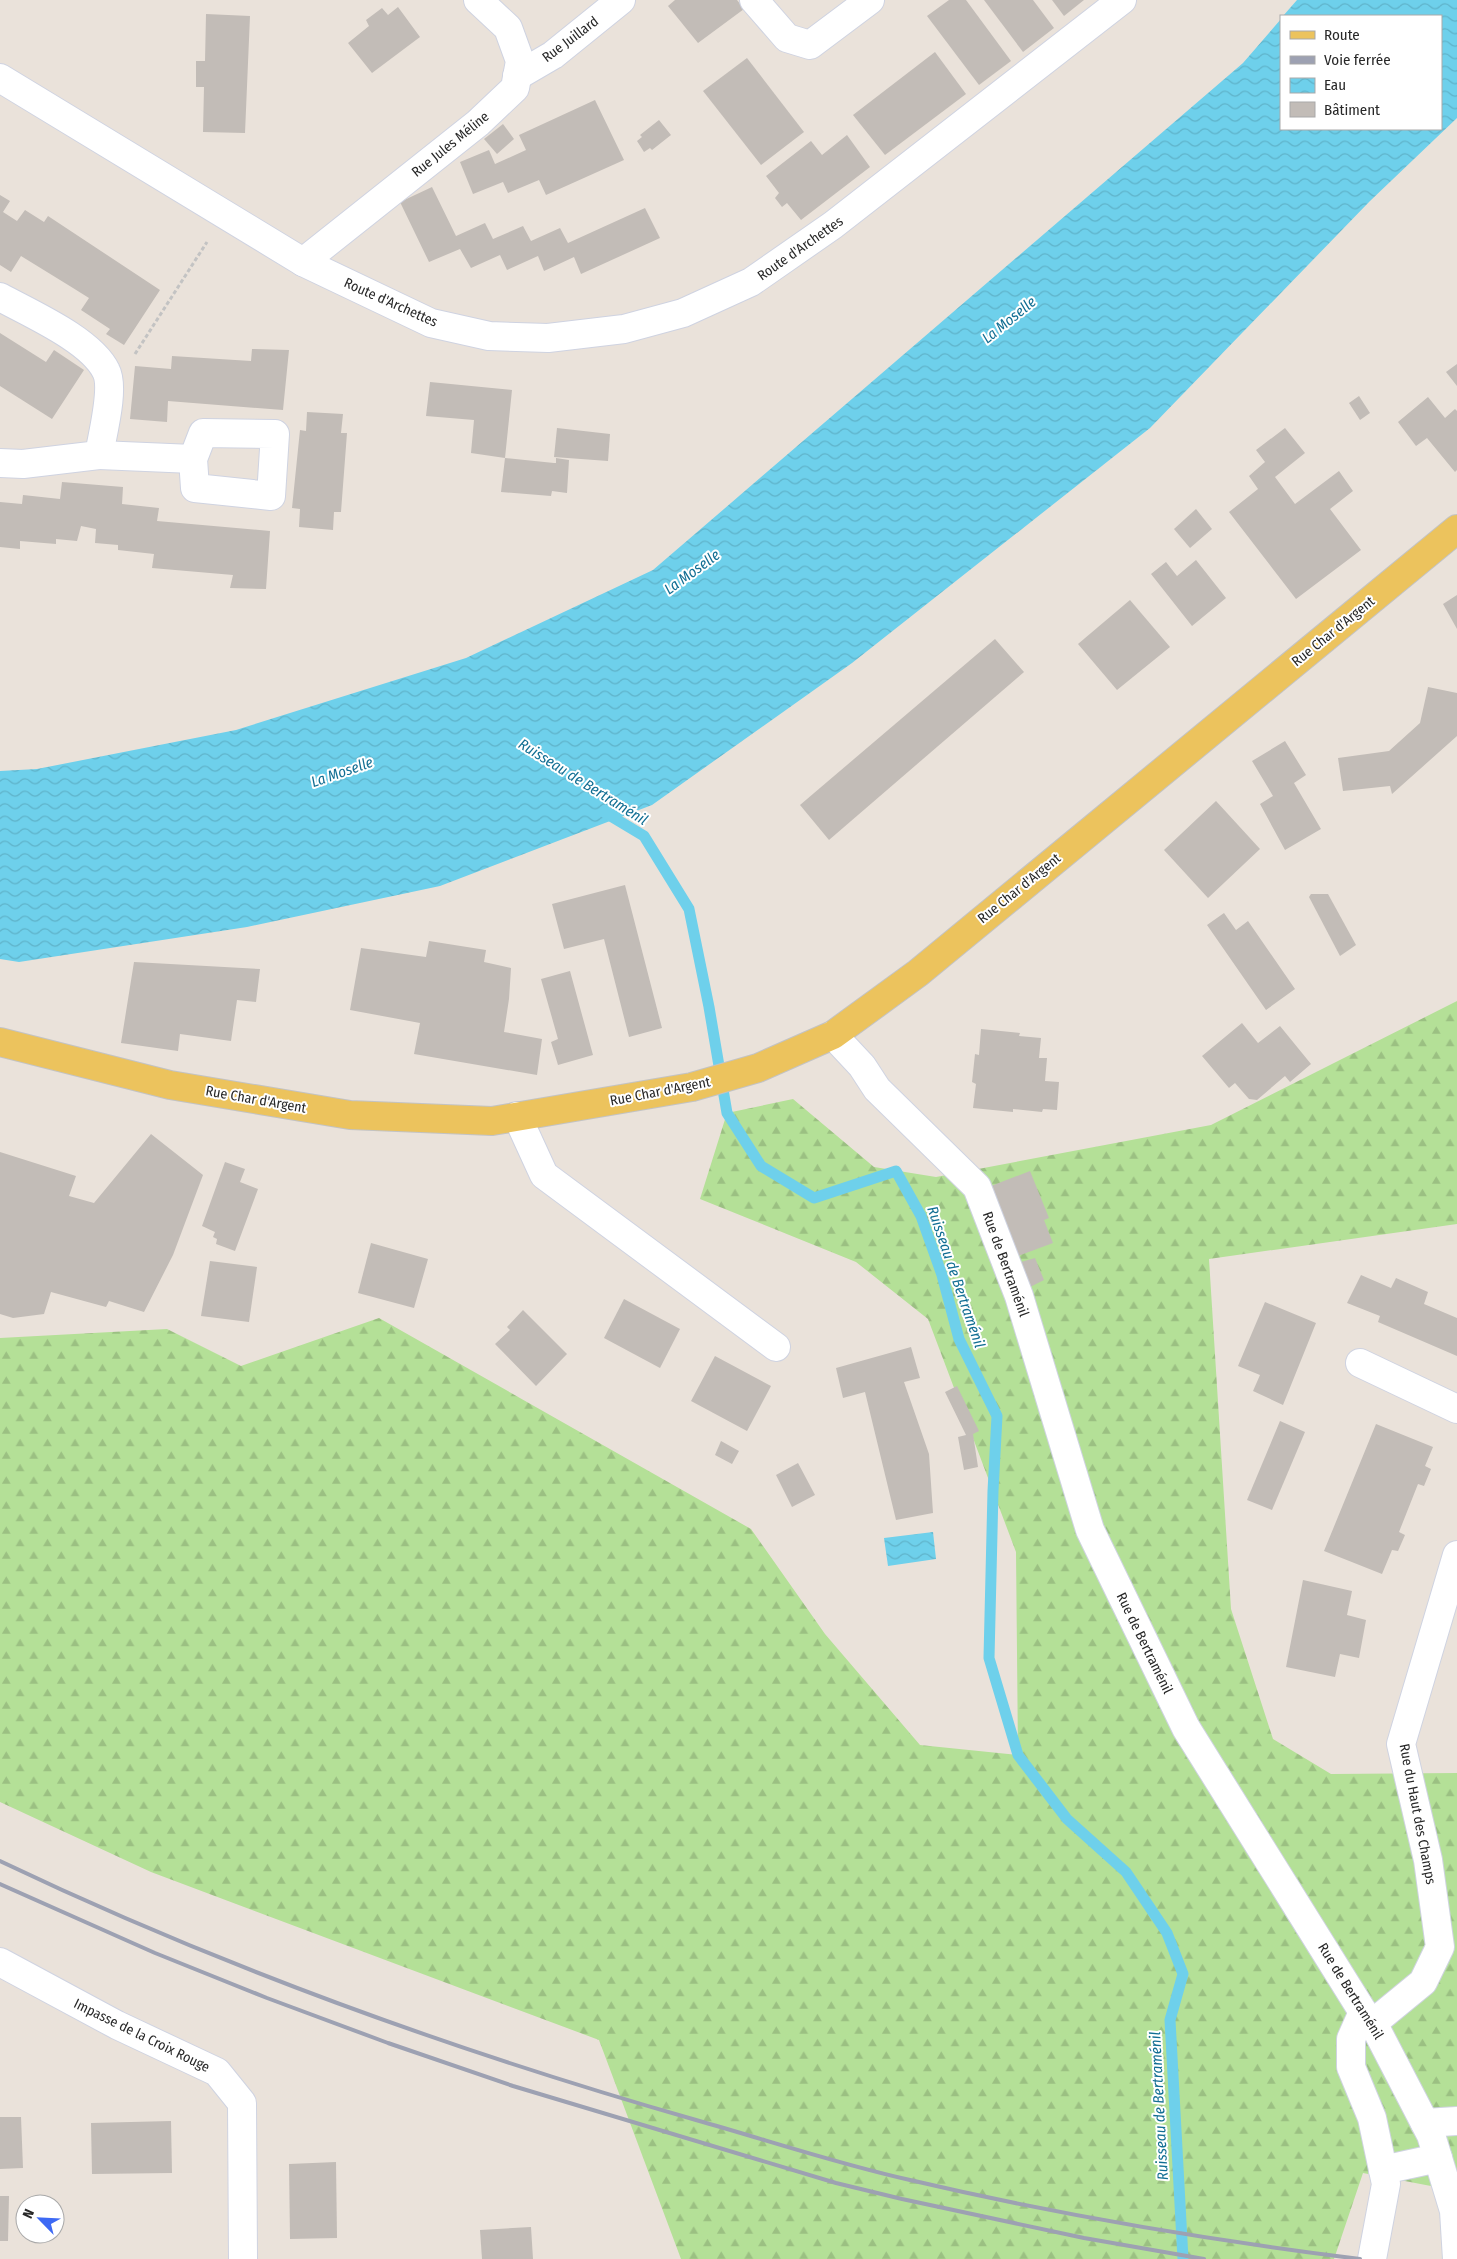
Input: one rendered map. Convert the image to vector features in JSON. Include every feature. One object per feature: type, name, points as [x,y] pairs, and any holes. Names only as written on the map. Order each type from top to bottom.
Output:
[{"type":"main road","name":"Rue Char d'Argent","points":[[0,1042],[170,1085],[350,1115],[492,1121],[692,1086],[758,1068],[833,1035],[918,973],[1457,529]]},
{"type":"street","name":"Rue Jules Méline","points":[[303,262],[478,123],[515,88],[520,61],[508,28],[478,0]]},
{"type":"street","name":"Rue Juillard","points":[[517,76],[553,55],[621,0]]},
{"type":"street","points":[[754,0],[787,38],[810,45],[870,0]]},
{"type":"street","name":"Route d'Archettes","points":[[0,78],[303,262],[431,323],[490,336],[548,338],[624,329],[683,313],[751,282],[833,225],[1122,0]]},
{"type":"street","points":[[0,297],[86,346],[107,372],[108,403],[99,455]]},
{"type":"street","points":[[0,463],[22,464],[99,455],[193,459]]},
{"type":"street","name":"Rue de Bertraménil","points":[[833,1035],[862,1066],[877,1089],[977,1187],[1019,1296],[1090,1530],[1186,1728],[1368,2017],[1425,2123],[1431,2135],[1454,2211],[1457,2259]]},
{"type":"street","points":[[517,1116],[544,1175],[776,1347]]},
{"type":"street","points":[[1360,1363],[1457,1409]]},
{"type":"street","name":"Rue du Haut des Champs","points":[[1368,2017],[1423,1982],[1440,1947],[1428,1860],[1401,1744],[1457,1555]]},
{"type":"street","name":"Impasse de la Croix Rouge","points":[[0,1962],[117,2025],[218,2072],[242,2103],[243,2259]]},
{"type":"street","points":[[1368,2017],[1351,2039],[1351,2067],[1372,2118],[1386,2184],[1372,2259]]},
{"type":"street","points":[[1425,2123],[1457,2121]]},
{"type":"street","points":[[1383,2170],[1438,2158]]},
{"type":"path","points":[[107,372],[137,353],[225,214]]},
{"type":"green space","points":[[1457,1001],[1457,1224],[1209,1259],[1231,1609],[1273,1739],[1331,1774],[1457,1773],[1457,2191],[1363,2173],[1334,2259],[681,2259],[599,2040],[151,1872],[0,1802],[0,1338],[167,1329],[241,1366],[379,1318],[751,1529],[825,1634],[920,1745],[1018,1755],[1016,1552],[928,1319],[856,1262],[700,1199],[727,1113],[793,1099],[874,1167],[936,1177],[1211,1125]]},
{"type":"water","name":"La Moselle","points":[[1297,0],[1457,0],[1457,118],[1370,201],[1150,428],[852,663],[652,805],[440,886],[247,927],[19,962],[0,959],[0,771],[37,769],[236,730],[466,658],[653,570],[1243,63],[1280,20],[1280,130],[1442,130],[1442,15],[1284,15]]},
{"type":"water","points":[[933,1532],[936,1559],[888,1566],[884,1538]]},
{"type":"building","points":[[675,0],[737,0],[744,9],[698,43],[668,6]]},
{"type":"building","points":[[949,0],[966,0],[1011,61],[979,85],[927,16]]},
{"type":"building","points":[[984,0],[1033,0],[1054,28],[1023,52]]},
{"type":"building","points":[[1052,0],[1084,0],[1064,16]]},
{"type":"building","points":[[398,7],[420,37],[372,73],[348,43],[369,26],[366,20],[382,8],[388,15]]},
{"type":"building","points":[[206,14],[250,16],[245,133],[203,132],[204,87],[196,87],[196,61],[205,61]]},
{"type":"building","points":[[935,52],[966,94],[885,155],[853,115]]},
{"type":"building","points":[[747,58],[804,132],[761,165],[703,91]]},
{"type":"building","points":[[595,100],[624,160],[546,195],[539,180],[508,193],[503,182],[473,194],[460,162],[489,150],[495,164],[526,150],[519,135]]},
{"type":"building","points":[[659,120],[671,135],[652,150],[650,148],[644,152],[637,141],[642,137],[640,135]]},
{"type":"building","points":[[503,124],[514,139],[497,154],[484,139]]},
{"type":"building","points":[[847,135],[870,167],[801,220],[787,203],[782,207],[775,198],[779,193],[766,176],[811,141],[822,155]]},
{"type":"building","points":[[432,187],[456,236],[485,223],[493,239],[523,226],[531,241],[560,228],[568,243],[645,208],[660,238],[581,274],[574,257],[544,271],[538,256],[507,270],[500,255],[471,268],[460,249],[429,262],[400,202]]},
{"type":"building","points":[[0,195],[10,201],[3,212],[17,221],[25,210],[44,222],[48,216],[160,290],[124,345],[106,334],[110,329],[81,310],[89,298],[21,256],[11,272],[0,265]]},
{"type":"building","points":[[0,333],[46,362],[54,350],[84,370],[52,419],[0,386]]},
{"type":"building","points":[[252,349],[289,350],[283,410],[168,401],[167,422],[130,419],[135,366],[171,369],[172,356],[251,361]]},
{"type":"building","points":[[1457,364],[1457,386],[1446,372]]},
{"type":"building","points":[[430,382],[512,390],[505,458],[471,453],[474,420],[426,416]]},
{"type":"building","points":[[1359,396],[1370,413],[1360,420],[1349,403]]},
{"type":"building","points":[[1428,397],[1445,418],[1455,409],[1457,411],[1457,470],[1455,472],[1427,438],[1416,446],[1398,422]]},
{"type":"building","points":[[307,412],[343,414],[341,433],[347,433],[341,512],[334,512],[333,530],[299,527],[300,509],[292,508],[300,430],[306,431]]},
{"type":"building","points":[[557,428],[610,434],[608,461],[554,457]]},
{"type":"building","points":[[1285,428],[1305,453],[1275,477],[1295,504],[1339,471],[1353,491],[1330,509],[1361,550],[1296,599],[1229,512],[1258,489],[1249,476],[1265,462],[1256,450]]},
{"type":"building","points":[[505,458],[554,463],[556,463],[556,458],[569,460],[567,493],[552,491],[551,496],[501,492]]},
{"type":"building","points":[[62,482],[123,487],[122,504],[159,508],[157,521],[270,531],[266,589],[230,588],[233,575],[152,568],[154,554],[118,550],[118,545],[95,543],[96,529],[81,526],[77,541],[56,539],[56,544],[20,541],[20,549],[0,547],[0,502],[22,504],[23,495],[60,499]]},
{"type":"building","points":[[1196,509],[1212,529],[1190,548],[1174,529]]},
{"type":"building","points":[[1196,560],[1226,598],[1192,626],[1151,574],[1166,562],[1177,576]]},
{"type":"building","points":[[1457,595],[1457,629],[1443,604]]},
{"type":"building","points":[[1130,600],[1170,647],[1117,690],[1078,644]]},
{"type":"building","points":[[995,639],[1024,672],[829,840],[800,805]]},
{"type":"building","points":[[1428,687],[1457,693],[1457,736],[1392,794],[1390,786],[1343,791],[1338,758],[1389,751],[1420,723]]},
{"type":"building","points":[[1285,741],[1306,775],[1294,783],[1321,829],[1285,850],[1260,804],[1273,796],[1252,761]]},
{"type":"building","points":[[1216,801],[1260,849],[1208,898],[1164,850]]},
{"type":"building","points":[[625,885],[662,1028],[629,1037],[604,939],[564,949],[552,904]]},
{"type":"building","points":[[1311,894],[1328,894],[1356,945],[1340,956],[1309,897]]},
{"type":"building","points":[[1224,913],[1236,930],[1248,921],[1295,989],[1266,1010],[1207,925]]},
{"type":"building","points":[[429,941],[486,950],[484,962],[511,968],[504,1032],[542,1039],[537,1075],[414,1054],[420,1023],[350,1010],[361,948],[426,957]]},
{"type":"building","points":[[134,962],[260,969],[256,1002],[237,1000],[231,1041],[180,1034],[178,1051],[121,1043]]},
{"type":"building","points":[[570,971],[593,1055],[558,1065],[551,1042],[558,1039],[541,979]]},
{"type":"building","points":[[1242,1023],[1258,1043],[1280,1026],[1311,1064],[1290,1082],[1285,1076],[1257,1100],[1249,1099],[1235,1083],[1229,1088],[1202,1056]]},
{"type":"building","points":[[981,1029],[1020,1033],[1019,1036],[1041,1038],[1039,1058],[1047,1058],[1045,1081],[1059,1082],[1057,1110],[1043,1109],[1042,1112],[1013,1109],[1013,1112],[973,1108],[976,1084],[972,1082],[975,1054],[979,1055]]},
{"type":"building","points":[[151,1134],[203,1175],[173,1255],[144,1312],[109,1301],[106,1307],[51,1292],[44,1314],[13,1318],[0,1314],[0,1152],[76,1176],[69,1196],[94,1203]]},
{"type":"building","points":[[225,1162],[245,1169],[240,1182],[258,1189],[235,1251],[216,1244],[217,1239],[213,1237],[215,1232],[202,1226]]},
{"type":"building","points":[[1030,1171],[1049,1218],[1044,1220],[1053,1243],[1018,1256],[991,1186]]},
{"type":"building","points":[[371,1243],[428,1259],[414,1308],[358,1293]]},
{"type":"building","points":[[1035,1258],[1044,1280],[1030,1287],[1021,1262]]},
{"type":"building","points":[[210,1261],[257,1267],[249,1322],[201,1316]]},
{"type":"building","points":[[1361,1275],[1391,1288],[1396,1278],[1428,1292],[1424,1304],[1457,1318],[1457,1356],[1378,1322],[1380,1316],[1347,1303]]},
{"type":"building","points":[[624,1299],[680,1329],[660,1368],[604,1338]]},
{"type":"building","points":[[1265,1302],[1316,1323],[1283,1405],[1253,1391],[1260,1375],[1238,1366]]},
{"type":"building","points":[[523,1310],[567,1354],[536,1386],[495,1344],[510,1330],[507,1327]]},
{"type":"building","points":[[911,1347],[920,1378],[904,1382],[929,1454],[933,1513],[896,1520],[865,1392],[843,1398],[836,1368]]},
{"type":"building","points":[[715,1356],[771,1386],[747,1431],[691,1401]]},
{"type":"building","points":[[957,1386],[979,1431],[973,1434],[978,1467],[964,1470],[958,1437],[966,1435],[945,1392]]},
{"type":"building","points":[[1280,1421],[1305,1432],[1272,1510],[1247,1500]]},
{"type":"building","points":[[1376,1424],[1433,1447],[1425,1466],[1431,1469],[1424,1486],[1418,1484],[1399,1532],[1405,1535],[1398,1551],[1392,1550],[1382,1574],[1324,1551]]},
{"type":"building","points":[[721,1441],[739,1451],[732,1464],[715,1455]]},
{"type":"building","points":[[798,1463],[815,1495],[792,1507],[776,1475]]},
{"type":"building","points":[[1303,1580],[1352,1591],[1347,1615],[1366,1620],[1359,1658],[1340,1654],[1335,1677],[1286,1667]]},
{"type":"building","points":[[0,2117],[21,2117],[23,2168],[0,2169]]},
{"type":"building","points":[[171,2121],[172,2173],[92,2174],[91,2123]]},
{"type":"building","points":[[336,2162],[337,2238],[290,2239],[289,2164]]},
{"type":"building","points":[[0,2196],[9,2196],[8,2241],[0,2241]]},
{"type":"building","points":[[531,2227],[533,2259],[482,2259],[480,2230]]},
{"type":"waterway","name":"Ruisseau de Bertraménil","points":[[604,812],[644,836],[689,909],[709,1007],[727,1113],[761,1166],[814,1198],[896,1171],[921,1216],[942,1275],[959,1339],[997,1416],[993,1491],[989,1658],[1018,1755],[1067,1819],[1126,1872],[1167,1933],[1183,1974],[1170,2020],[1183,2259]]},
{"type":"railway","points":[[0,1861],[170,1937],[343,2005],[518,2066],[803,2152],[856,2167],[966,2193],[1134,2226],[1360,2259]]},
{"type":"railway","points":[[0,1884],[155,1953],[267,1998],[388,2043],[513,2086],[836,2183],[1084,2238],[1204,2259]]}]
